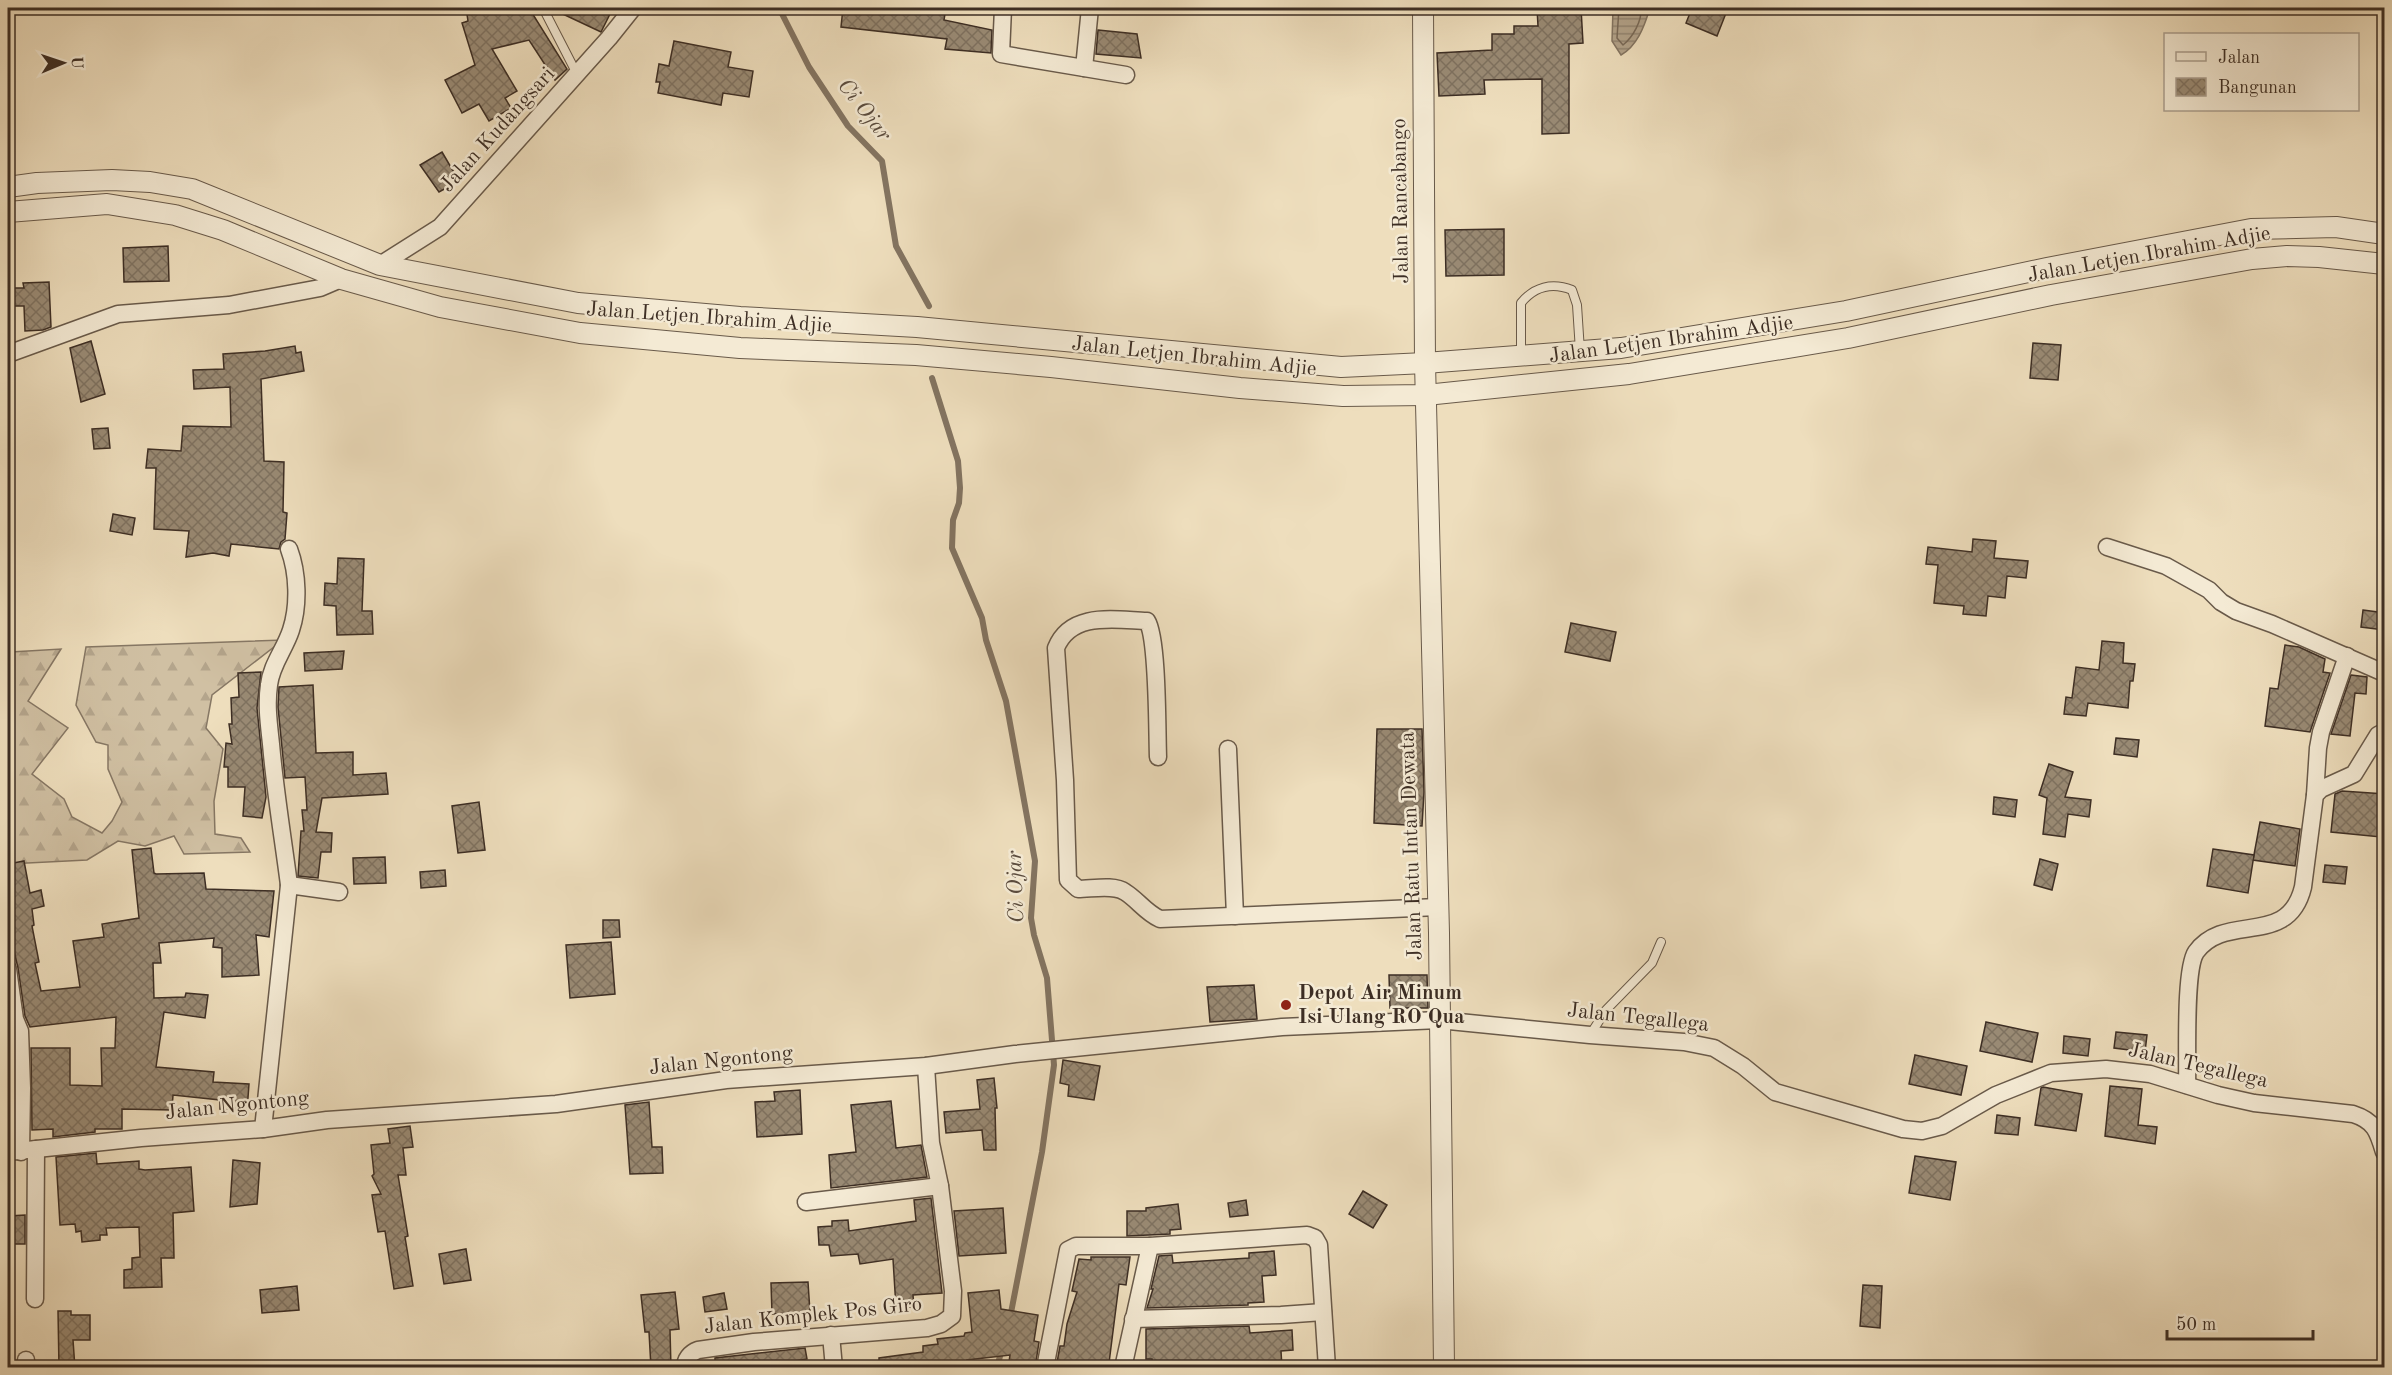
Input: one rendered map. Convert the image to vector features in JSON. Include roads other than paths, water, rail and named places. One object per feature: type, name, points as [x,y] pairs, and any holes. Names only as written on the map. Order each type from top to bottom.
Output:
[{"type":"street","name":"Jalan Kudangsari","points":[[380,265],[441,227],[633,8]]},
{"type":"street","points":[[1003,8],[1000,54],[1126,75]]},
{"type":"street","points":[[1084,68],[1090,8]]},
{"type":"street","name":"Jalan Rancabango","points":[[1423,8],[1426,395]]},
{"type":"street","name":"Jalan Letjen Ibrahim Adjie","points":[[8,187],[37,183],[112,180],[150,182],[192,189],[380,265],[578,303],[740,317],[929,328],[1341,367],[1425,363],[1632,346],[1846,311],[2047,268],[2251,229],[2336,227],[2385,234]]},
{"type":"street","name":"Jalan Letjen Ibrahim Adjie","points":[[8,212],[107,204],[175,215],[223,230],[341,279],[440,307],[580,333],[740,348],[916,355],[1240,388],[1343,396],[1426,395],[1629,374],[1848,339],[2051,295],[2252,259],[2298,256],[2385,264]]},
{"type":"street","points":[[8,354],[118,314],[229,305],[320,288],[341,279]]},
{"type":"street","points":[[1846,311],[1848,339]]},
{"type":"street","points":[[740,317],[740,348]]},
{"type":"street","name":"Jalan Ratu Intan Dewata","points":[[1426,395],[1438,907],[1444,1368]]},
{"type":"street","points":[[2107,547],[2166,566],[2209,590],[2236,612],[2385,673]]},
{"type":"street","points":[[263,1129],[289,885],[268,711],[269,685],[273,668],[291,630],[296,608],[293,560],[289,549]]},
{"type":"street","points":[[1158,757],[1151,627],[1147,621],[1086,620],[1072,627],[1061,636],[1056,648],[1065,780],[1068,880],[1078,889],[1119,889],[1127,893],[1151,915],[1160,918],[1438,907]]},
{"type":"street","points":[[2187,1085],[2189,998],[2191,970],[2196,953],[2212,939],[2224,933],[2279,921],[2289,915],[2300,899],[2315,795],[2321,732],[2347,656]]},
{"type":"street","points":[[2315,795],[2321,789],[2354,774],[2378,735],[2385,732]]},
{"type":"street","points":[[1228,749],[1235,916]]},
{"type":"street","points":[[289,885],[339,892]]},
{"type":"street","points":[[8,969],[11,1019],[20,1031],[22,1151],[35,1299]]},
{"type":"street","name":"Jalan Tegallega","points":[[1439,1020],[1684,1042],[1714,1048],[1743,1066],[1775,1092],[1903,1129],[1922,1131],[1942,1126],[1996,1095],[2051,1073],[2106,1069],[2150,1074],[2218,1095],[2254,1103],[2354,1114],[2373,1124],[2385,1152]]},
{"type":"street","name":"Jalan Ngontong","points":[[22,1151],[141,1138],[263,1129],[327,1120],[556,1104],[726,1080],[926,1066],[1015,1054],[1282,1028],[1439,1020]]},
{"type":"street","name":"Jalan Komplek Pos Giro","points":[[685,1368],[687,1358],[698,1350],[831,1335],[927,1328],[942,1324],[952,1316],[953,1291],[940,1186],[931,1143],[926,1066]]},
{"type":"street","points":[[806,1202],[940,1186]]},
{"type":"street","points":[[1045,1368],[1068,1250],[1076,1246],[1150,1246],[1307,1235],[1315,1238],[1319,1245],[1327,1368]]},
{"type":"street","points":[[1123,1368],[1150,1246]]},
{"type":"street","points":[[1133,1319],[1323,1312]]},
{"type":"street","points":[[831,1335],[834,1368]]},
{"type":"lane","points":[[543,8],[577,74]]},
{"type":"lane","points":[[1521,355],[1521,303],[1529,293],[1547,285],[1564,286],[1572,290],[1577,305],[1580,351]]},
{"type":"lane","points":[[1590,1035],[1606,1010],[1652,963],[1661,942]]},
{"type":"water","points":[[1631,8],[1649,11],[1636,41],[1621,55],[1612,41],[1613,9]]},
{"type":"waterway","name":"Ci Ojar","points":[[779,8],[809,67],[848,126],[882,161],[896,246],[929,306]]},
{"type":"waterway","name":"Ci Ojar","points":[[932,378],[958,461],[959,503],[953,520],[952,548],[982,618],[986,640],[1006,701],[1035,861],[1031,918],[1047,978],[1054,1065],[1042,1152],[1010,1318]]},
{"type":"waterway","name":"Ci Ojar","points":[[997,1368],[1002,1348]]},
{"type":"place","name":"Depot Air Minum Isi Ulang RO Qua","points":[[1286,1005]]}]
